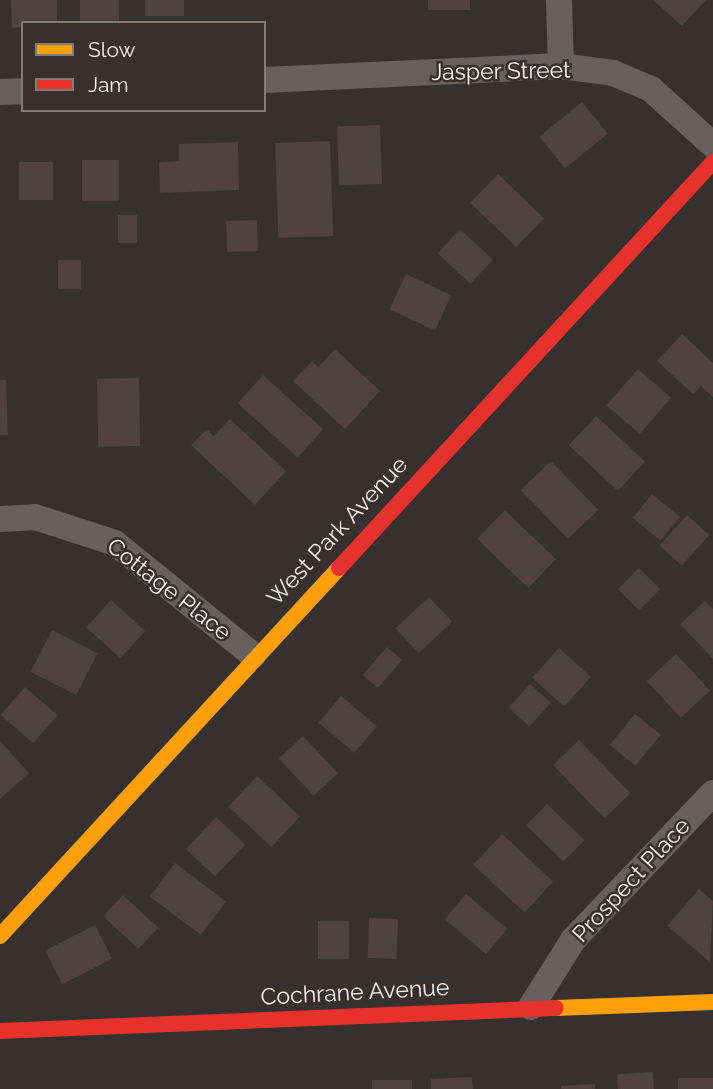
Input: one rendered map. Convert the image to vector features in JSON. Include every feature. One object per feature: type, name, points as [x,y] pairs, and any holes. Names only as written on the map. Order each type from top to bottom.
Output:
[{"type":"street","points":[[559,0],[561,66]]},
{"type":"street","name":"Jasper Street","points":[[266,80],[561,66],[613,73],[651,89],[713,145]]},
{"type":"street","points":[[0,92],[21,91]]},
{"type":"street","name":"West Park Avenue","points":[[0,936],[253,655],[713,162]]},
{"type":"street","name":"Cottage Place","points":[[0,519],[35,517],[115,543],[253,655]]},
{"type":"street","name":"Prospect Place","points":[[531,1007],[573,940],[713,793]]},
{"type":"street","name":"Cochrane Avenue","points":[[0,1031],[531,1007],[713,1002]]},
{"type":"building","points":[[11,0],[57,0],[57,21],[21,21],[21,27],[12,28]]},
{"type":"building","points":[[80,0],[119,0],[119,21],[80,21]]},
{"type":"building","points":[[145,0],[184,0],[184,16],[145,16]]},
{"type":"building","points":[[428,0],[470,0],[470,10],[428,10]]},
{"type":"building","points":[[653,0],[706,0],[682,26]]},
{"type":"building","points":[[582,102],[608,134],[565,168],[539,137]]},
{"type":"building","points":[[380,125],[382,184],[339,185],[337,127]]},
{"type":"building","points":[[330,141],[333,236],[278,238],[275,143]]},
{"type":"building","points":[[238,142],[239,190],[160,193],[159,162],[179,161],[179,144]]},
{"type":"building","points":[[82,160],[119,160],[119,201],[82,201]]},
{"type":"building","points":[[19,162],[53,162],[53,200],[19,200]]},
{"type":"building","points":[[498,174],[544,218],[516,247],[470,203]]},
{"type":"building","points":[[118,215],[137,215],[137,243],[118,243]]},
{"type":"building","points":[[257,220],[258,251],[227,252],[226,221]]},
{"type":"building","points":[[460,229],[493,260],[470,284],[437,253]]},
{"type":"building","points":[[58,260],[81,260],[81,289],[58,289]]},
{"type":"building","points":[[406,274],[451,295],[435,330],[390,309]]},
{"type":"building","points":[[682,334],[713,363],[713,397],[701,386],[693,394],[657,361]]},
{"type":"building","points":[[335,349],[380,391],[345,429],[293,381],[312,361],[318,367]]},
{"type":"building","points":[[638,369],[671,398],[640,434],[607,405]]},
{"type":"building","points":[[263,375],[323,429],[298,457],[238,403]]},
{"type":"building","points":[[139,378],[140,446],[98,447],[97,379]]},
{"type":"building","points":[[0,380],[6,380],[8,435],[0,435]]},
{"type":"building","points":[[596,416],[645,462],[618,491],[569,445]]},
{"type":"building","points":[[230,419],[286,471],[255,505],[191,445],[207,429],[214,436]]},
{"type":"building","points":[[551,461],[598,510],[568,539],[521,490]]},
{"type":"building","points":[[652,494],[680,517],[660,541],[632,518]]},
{"type":"building","points":[[505,510],[556,559],[528,588],[477,539]]},
{"type":"building","points":[[687,515],[709,535],[682,566],[660,545]]},
{"type":"building","points":[[639,568],[660,589],[639,610],[618,589]]},
{"type":"building","points":[[429,597],[452,622],[419,653],[395,628]]},
{"type":"building","points":[[111,600],[145,631],[120,658],[86,627]]},
{"type":"building","points":[[705,601],[713,609],[713,659],[680,624]]},
{"type":"building","points":[[52,630],[97,653],[76,695],[31,672]]},
{"type":"building","points":[[387,647],[402,660],[378,688],[363,675]]},
{"type":"building","points":[[559,648],[591,677],[564,706],[532,678]]},
{"type":"building","points":[[676,654],[710,691],[681,718],[647,681]]},
{"type":"building","points":[[530,684],[551,703],[529,727],[509,708]]},
{"type":"building","points":[[25,687],[57,715],[33,743],[1,715]]},
{"type":"building","points":[[341,696],[377,726],[355,753],[319,723]]},
{"type":"building","points":[[635,714],[661,735],[635,766],[610,745]]},
{"type":"building","points":[[303,736],[338,773],[314,796],[279,759]]},
{"type":"building","points":[[579,740],[630,793],[605,818],[553,765]]},
{"type":"building","points":[[0,741],[29,773],[0,799]]},
{"type":"building","points":[[257,776],[300,816],[272,847],[228,807]]},
{"type":"building","points":[[547,804],[584,840],[564,862],[526,826]]},
{"type":"building","points":[[216,817],[245,844],[215,876],[186,849]]},
{"type":"building","points":[[502,834],[553,882],[525,912],[473,865]]},
{"type":"building","points":[[175,863],[226,902],[201,935],[150,897]]},
{"type":"building","points":[[699,889],[713,901],[710,962],[667,926]]},
{"type":"building","points":[[466,894],[507,929],[486,954],[445,919]]},
{"type":"building","points":[[123,895],[158,928],[138,949],[103,916]]},
{"type":"building","points":[[369,918],[398,919],[397,959],[368,958]]},
{"type":"building","points":[[318,921],[349,921],[349,959],[318,959]]},
{"type":"building","points":[[95,925],[112,959],[62,984],[45,950]]},
{"type":"building","points":[[653,1072],[654,1089],[618,1089],[617,1074]]},
{"type":"building","points":[[472,1077],[473,1089],[431,1089],[431,1079]]},
{"type":"building","points":[[678,1078],[713,1078],[713,1089],[678,1089]]},
{"type":"building","points":[[372,1080],[412,1080],[412,1089],[372,1089]]},
{"type":"building","points":[[595,1084],[595,1089],[561,1089],[561,1086]]},
{"type":"traffic: slow","points":[[0,936],[339,568]]},
{"type":"traffic: slow","points":[[556,1008],[713,1002]]},
{"type":"traffic: jam","points":[[339,568],[713,162]]},
{"type":"traffic: jam","points":[[0,1031],[556,1008]]}]
